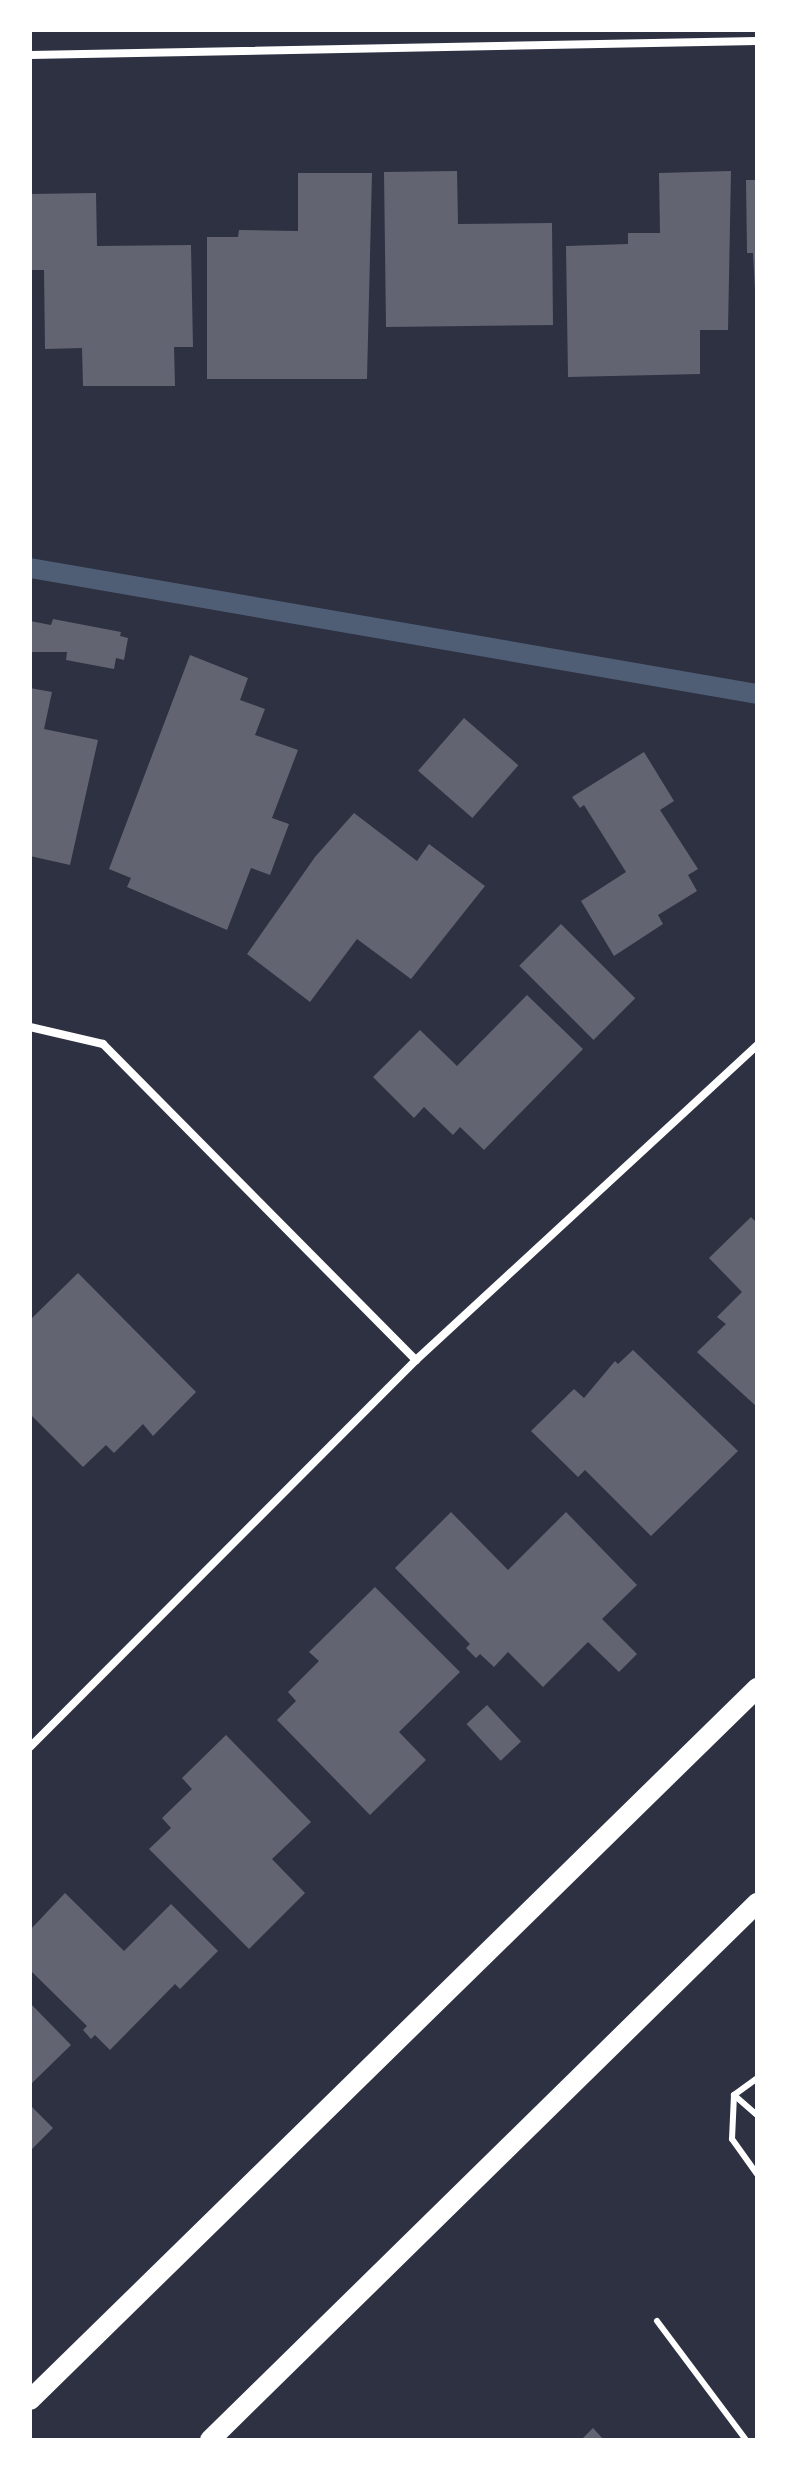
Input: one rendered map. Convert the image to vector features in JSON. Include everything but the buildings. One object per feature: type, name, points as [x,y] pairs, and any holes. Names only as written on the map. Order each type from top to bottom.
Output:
[{"type":"main road","points":[[30,2400],[757,1688]]},
{"type":"main road","points":[[210,2440],[757,1903]]},
{"type":"street","points":[[30,55],[757,41]]},
{"type":"street","points":[[30,1027],[103,1044],[416,1360]]},
{"type":"street","points":[[30,1747],[416,1360],[757,1045]]},
{"type":"lane","points":[[734,2095],[757,2078]]},
{"type":"lane","points":[[734,2095],[757,2115]]},
{"type":"lane","points":[[734,2095],[732,2139],[757,2174]]},
{"type":"lane","points":[[657,2321],[746,2440]]},
{"type":"waterway","points":[[30,568],[757,694]]}]
